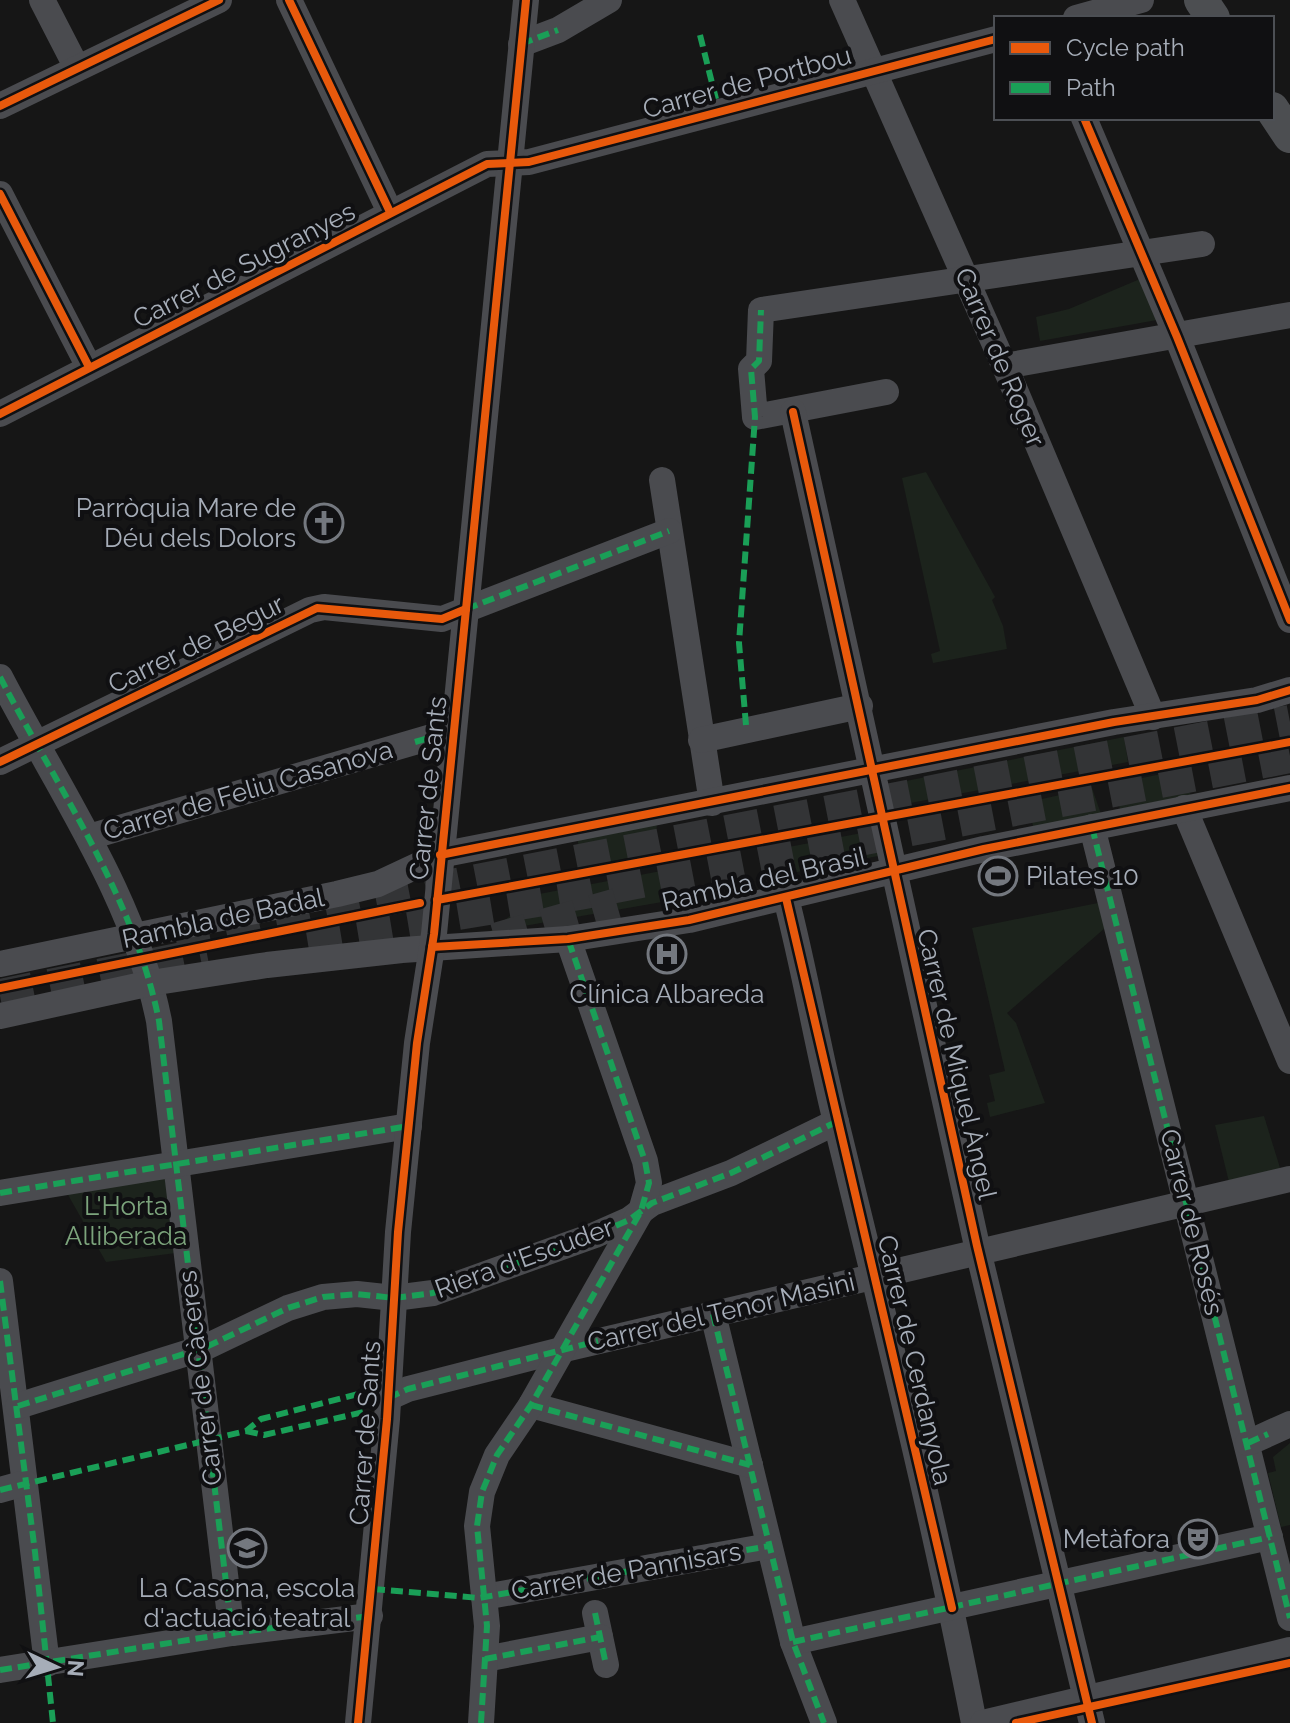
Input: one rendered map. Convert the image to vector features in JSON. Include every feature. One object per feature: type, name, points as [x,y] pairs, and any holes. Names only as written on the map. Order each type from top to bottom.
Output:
[{"type":"main road","points":[[1274,112],[1290,136]]},
{"type":"street","points":[[42,0],[77,68]]},
{"type":"street","points":[[0,106],[219,0]]},
{"type":"street","points":[[289,0],[390,212]]},
{"type":"street","name":"Carrer de Sants","points":[[358,1723],[370,1616],[417,1043],[432,947],[526,0]]},
{"type":"street","points":[[521,44],[558,30],[609,0]]},
{"type":"street","name":"Carrer de Roger","points":[[842,0],[1005,366],[1153,717]]},
{"type":"street","points":[[1083,16],[1141,0]]},
{"type":"street","name":"Carrer de Portbou","points":[[509,164],[529,162],[872,69],[994,39]]},
{"type":"street","points":[[1085,120],[1177,337],[1290,620]]},
{"type":"street","name":"Carrer de Sugranyes","points":[[0,414],[487,164],[509,164]]},
{"type":"street","points":[[0,194],[89,367]]},
{"type":"street","points":[[886,392],[755,417],[751,369],[759,361],[761,310],[1202,244]]},
{"type":"street","points":[[1005,366],[1290,315]]},
{"type":"street","name":"Carrer de Miquel Àngel","points":[[793,412],[874,769],[892,871],[979,1252],[1090,1711]]},
{"type":"street","points":[[662,480],[712,803]]},
{"type":"street","name":"Carrer de Begur","points":[[0,762],[317,608],[442,619],[669,531]]},
{"type":"street","name":"Carrer de Càceres","points":[[0,677],[35,745],[89,837],[134,935],[151,983],[159,1021],[232,1633]]},
{"type":"street","points":[[440,855],[874,769],[1257,700],[1290,690]]},
{"type":"street","points":[[701,740],[860,706]]},
{"type":"street","name":"Carrer de Feliu Casanova","points":[[89,837],[452,731]]},
{"type":"street","name":"Rambla del Brasil","points":[[432,947],[568,939],[689,920],[1092,827],[1290,788]]},
{"type":"street","points":[[1184,808],[1290,1061]]},
{"type":"street","name":"Carrer de Rosés","points":[[1092,827],[1290,1618]]},
{"type":"street","name":"Rambla de Badal","points":[[0,964],[378,884],[440,855]]},
{"type":"street","name":"Carrer de Cerdanyola","points":[[786,898],[952,1608],[974,1723]]},
{"type":"street","points":[[481,1723],[485,1659],[484,1597],[477,1526],[482,1492],[497,1455],[531,1405],[647,1197],[648,1172],[568,939]]},
{"type":"street","name":"Rambla de Badal","points":[[0,1016],[151,983],[267,965],[432,947]]},
{"type":"street","name":"Riera d'Escuder","points":[[18,1406],[198,1350],[288,1308],[323,1297],[357,1294],[394,1298],[433,1293],[595,1235],[652,1203],[731,1173],[836,1122]]},
{"type":"street","points":[[0,1193],[409,1126]]},
{"type":"street","name":"Carrer del Tenor Masini","points":[[388,1398],[408,1389],[561,1350],[1290,1179]]},
{"type":"street","points":[[0,1281],[18,1406],[13,1486],[47,1664]]},
{"type":"street","points":[[713,1314],[793,1642],[824,1723]]},
{"type":"street","points":[[531,1405],[750,1465]]},
{"type":"street","points":[[1248,1443],[1290,1424]]},
{"type":"street","points":[[793,1642],[1270,1537]]},
{"type":"street","name":"Carrer de Pannisars","points":[[484,1597],[769,1546]]},
{"type":"street","points":[[0,1670],[232,1633],[370,1616]]},
{"type":"street","points":[[485,1659],[598,1625],[606,1665]]},
{"type":"street","points":[[983,1723],[1090,1711],[1290,1650]]},
{"type":"green space","points":[[1140,279],[1157,320],[1040,341],[1036,317],[1069,309]]},
{"type":"green space","points":[[926,472],[995,597],[992,600],[1003,626],[1007,649],[933,663],[931,654],[940,651],[902,478]]},
{"type":"green space","points":[[1124,737],[1128,762],[905,804],[901,782]]},
{"type":"green space","points":[[1176,771],[1191,795],[1120,809],[1113,784]]},
{"type":"green space","points":[[1092,788],[1102,817],[1034,831],[1028,802]]},
{"type":"green space","points":[[657,822],[655,853],[582,867],[577,837]]},
{"type":"green space","points":[[872,831],[878,856],[772,877],[773,850]]},
{"type":"green space","points":[[677,868],[691,897],[489,932],[539,894]]},
{"type":"green space","points":[[1098,903],[1105,928],[1007,1013],[1016,1023],[1045,1103],[990,1117],[987,1103],[995,1101],[989,1075],[1005,1071],[972,928]]},
{"type":"green space","points":[[1264,1116],[1281,1171],[1229,1182],[1215,1125]]},
{"type":"green space","name":"L'Horta Alliberada","points":[[165,1177],[176,1253],[106,1262],[67,1193]]},
{"type":"green space","points":[[1290,1443],[1290,1525],[1281,1527],[1268,1473],[1276,1471],[1273,1457]]},
{"type":"tunnel","points":[[176,940],[1290,722]]},
{"type":"tunnel","points":[[307,938],[579,893],[1290,756]]},
{"type":"tunnel","points":[[495,940],[617,905]]},
{"type":"tunnel","points":[[0,996],[207,954]]},
{"type":"marked path","points":[[521,44],[558,30]]},
{"type":"marked path","points":[[700,35],[716,99]]},
{"type":"marked path","points":[[746,725],[739,643],[755,417],[751,369],[759,361],[761,310]]},
{"type":"marked path","points":[[466,609],[669,531]]},
{"type":"marked path","points":[[0,677],[113,887],[132,930],[159,1021],[232,1633]]},
{"type":"marked path","points":[[415,742],[452,731]]},
{"type":"marked path","points":[[1092,827],[1290,1618]]},
{"type":"marked path","points":[[481,1723],[487,1626],[477,1526],[482,1492],[497,1455],[531,1405],[641,1211],[649,1183],[645,1161],[568,939]]},
{"type":"marked path","points":[[18,1406],[206,1347],[288,1308],[323,1297],[357,1294],[394,1298],[433,1293],[595,1235],[629,1220],[652,1203],[731,1173],[836,1122]]},
{"type":"marked path","points":[[0,1193],[409,1126]]},
{"type":"marked path","points":[[0,1281],[35,1552],[53,1723]]},
{"type":"marked path","points":[[713,1314],[793,1642],[824,1723]]},
{"type":"marked path","points":[[388,1398],[408,1389],[598,1341]]},
{"type":"marked path","points":[[0,1490],[246,1431],[261,1419],[370,1391]]},
{"type":"marked path","points":[[531,1405],[750,1465]]},
{"type":"marked path","points":[[246,1431],[264,1435],[368,1411]]},
{"type":"marked path","points":[[1248,1443],[1268,1434]]},
{"type":"marked path","points":[[793,1642],[1270,1537]]},
{"type":"marked path","points":[[373,1589],[479,1598],[769,1546]]},
{"type":"marked path","points":[[595,1613],[606,1665]]},
{"type":"marked path","points":[[0,1670],[232,1633],[370,1616]]},
{"type":"marked path","points":[[485,1659],[600,1637]]},
{"type":"cycle path","points":[[0,106],[219,0]]},
{"type":"cycle path","points":[[289,0],[390,212]]},
{"type":"cycle path","points":[[358,1723],[387,1419],[398,1232],[417,1043],[434,934],[526,0]]},
{"type":"cycle path","points":[[0,414],[487,164],[529,162],[994,40]]},
{"type":"cycle path","points":[[1085,120],[1177,337],[1290,620]]},
{"type":"cycle path","points":[[0,194],[89,367]]},
{"type":"cycle path","points":[[793,412],[977,1246],[1092,1723]]},
{"type":"cycle path","points":[[0,762],[317,608],[442,619],[466,609]]},
{"type":"cycle path","points":[[440,855],[1114,722],[1257,700],[1290,690]]},
{"type":"cycle path","points":[[437,900],[1290,742]]},
{"type":"cycle path","points":[[432,947],[568,939],[689,920],[984,849],[1290,788]]},
{"type":"cycle path","points":[[786,898],[952,1608]]},
{"type":"cycle path","points":[[0,988],[420,903]]},
{"type":"cycle path","points":[[1016,1723],[1290,1663]]},
{"type":"place","name":"Parròquia Mare de Déu dels Dolors","points":[[324,523]]},
{"type":"place","name":"Pilates 10","points":[[998,876]]},
{"type":"place","name":"Clínica Albareda","points":[[667,954]]},
{"type":"place","name":"Metàfora","points":[[1198,1539]]},
{"type":"place","name":"La Casona, escola d'actuació teatral","points":[[247,1548]]}]
